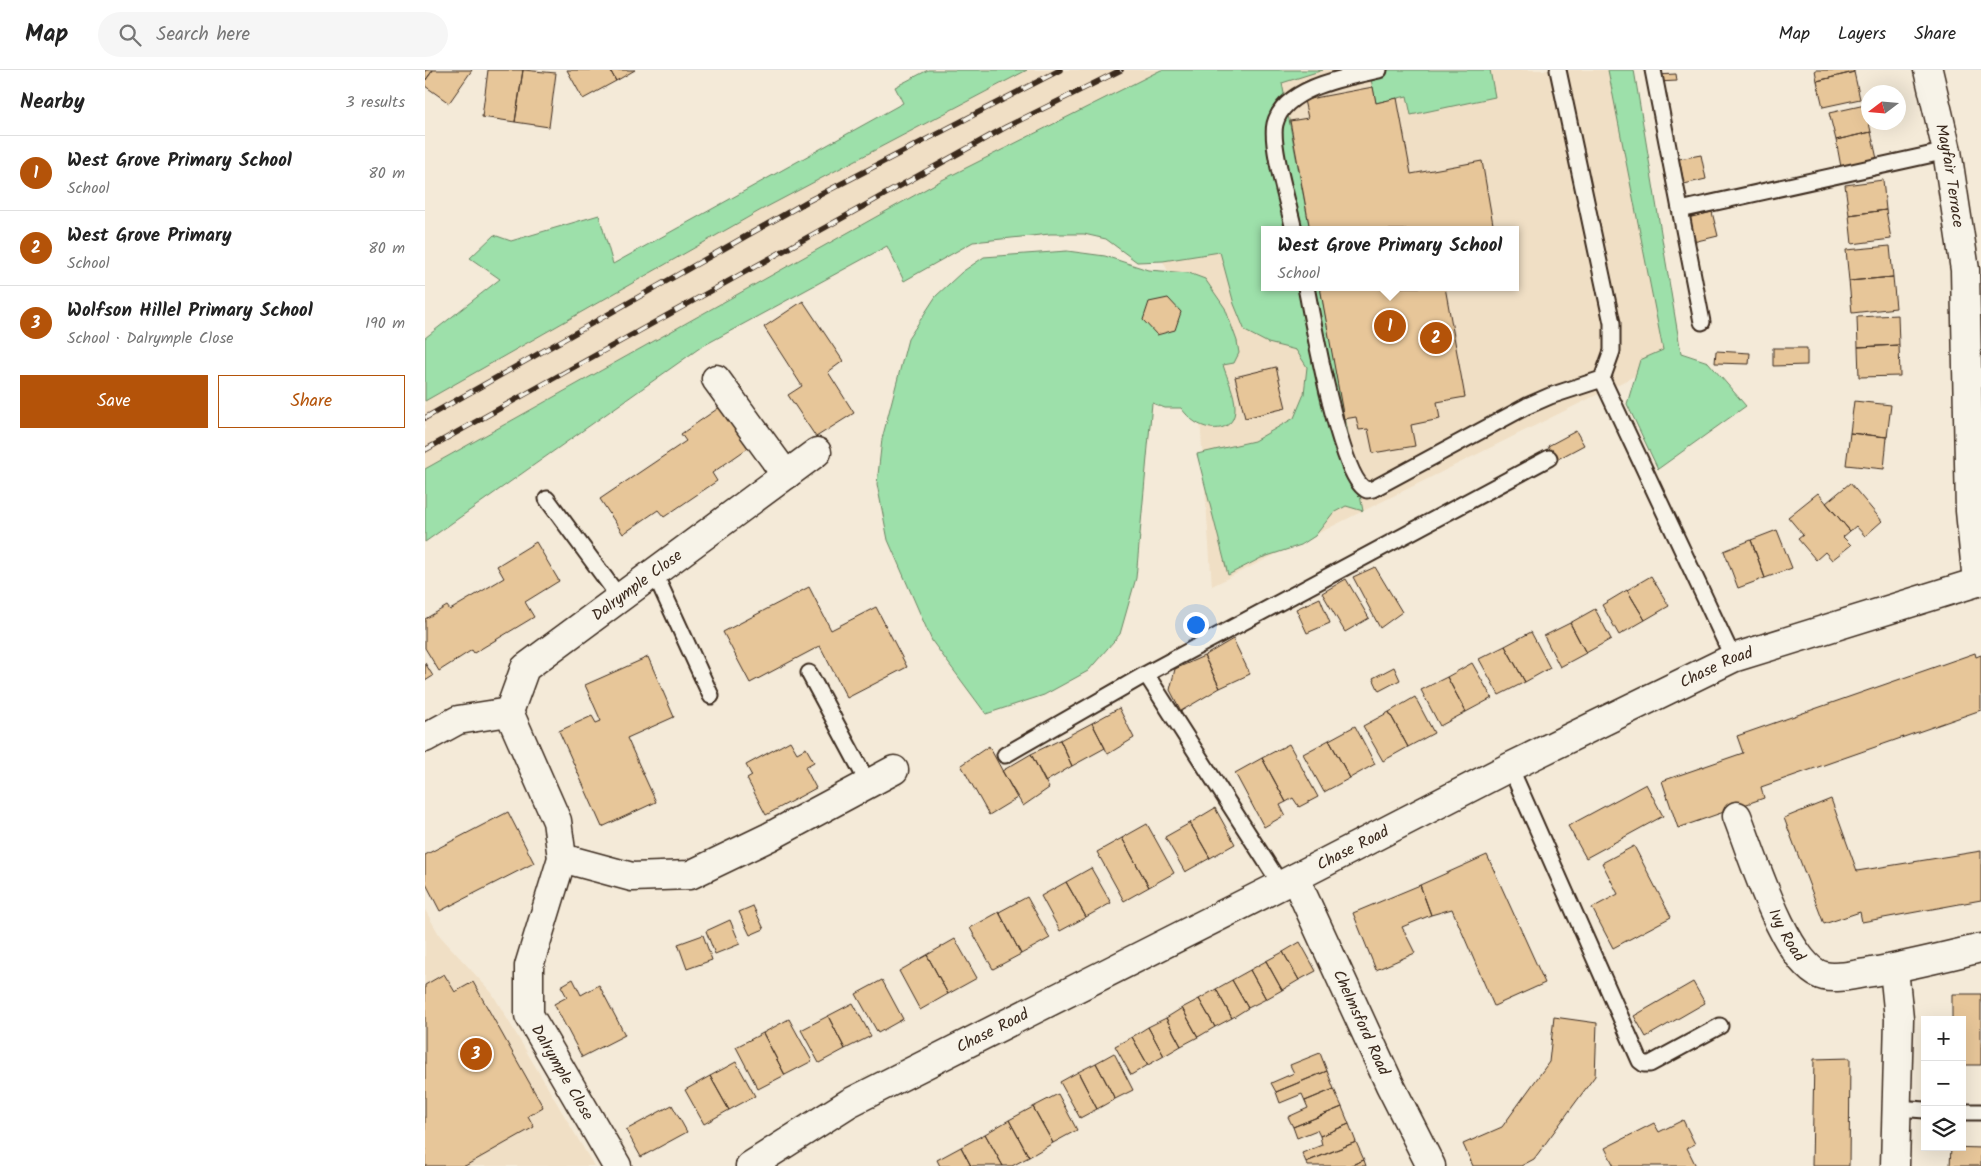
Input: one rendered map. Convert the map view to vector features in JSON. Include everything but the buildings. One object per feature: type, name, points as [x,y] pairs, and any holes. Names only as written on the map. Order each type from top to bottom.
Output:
[{"type":"street","name":"Mayfair Terrace","points":[[1927,70],[1947,151],[1965,270],[1970,511],[1979,582]]},
{"type":"street","points":[[716,379],[786,475]]},
{"type":"street","name":"Dalrymple Close","points":[[617,1166],[529,1015],[529,966],[562,858],[557,821],[509,712],[525,668],[817,452]]},
{"type":"street","name":"Chase Road","points":[[749,1166],[849,1103],[1510,767],[1733,658],[1979,582]]},
{"type":"street","points":[[425,738],[458,720],[509,712]]},
{"type":"street","points":[[562,858],[632,877],[690,875],[769,837],[894,770]]},
{"type":"street","name":"Ivy Road","points":[[1737,816],[1785,937],[1799,959],[1810,969],[1823,976],[1843,976],[1894,969],[1981,948]]},
{"type":"street","name":"Chelmsford Road","points":[[1288,881],[1431,1166]]},
{"type":"street","points":[[1894,969],[1899,1019],[1895,1166]]},
{"type":"lane","points":[[1293,226],[1275,141],[1274,126],[1279,112],[1297,95],[1314,87],[1379,70]]},
{"type":"lane","points":[[1558,70],[1611,323],[1612,351],[1602,379],[1733,658]]},
{"type":"lane","points":[[1653,70],[1702,322]]},
{"type":"lane","points":[[1680,210],[1947,151]]},
{"type":"lane","points":[[1307,291],[1342,445],[1357,482],[1367,490],[1373,489],[1527,406],[1549,396],[1602,379]]},
{"type":"lane","points":[[1005,755],[1146,674],[1549,458]]},
{"type":"lane","points":[[547,499],[619,597]]},
{"type":"lane","points":[[654,572],[711,696]]},
{"type":"lane","points":[[809,673],[868,783]]},
{"type":"lane","points":[[1146,674],[1288,881]]},
{"type":"lane","points":[[1510,767],[1640,1061],[1644,1064],[1650,1064],[1720,1026]]},
{"type":"lane","points":[[1897,1108],[1921,1110]]},
{"type":"lane","points":[[1966,1112],[1981,1112]]},
{"type":"shaded area","points":[[1027,70],[1161,70],[942,180],[425,469],[425,401],[761,210]]},
{"type":"shaded area","points":[[1279,70],[1634,70],[1681,353],[1212,586],[1193,322],[1163,261],[1137,262],[1106,239],[1084,234],[1050,234],[973,242],[904,281],[985,205]]},
{"type":"shaded area","points":[[425,910],[440,936],[492,993],[594,1166],[425,1166]]},
{"type":"green space","points":[[928,70],[1027,70],[761,210],[425,401],[425,338],[500,279],[470,258],[494,235],[511,241],[599,215],[613,264],[903,103],[895,87]]},
{"type":"green space","points":[[1161,70],[1323,70],[1282,83],[1309,226],[1261,226],[1261,291],[1321,291],[1363,511],[1346,506],[1333,513],[1315,536],[1301,545],[1261,558],[1228,575],[1197,454],[1254,441],[1294,418],[1304,394],[1307,367],[1296,350],[1268,343],[1245,331],[1234,304],[1220,252],[1163,261],[1137,262],[1106,239],[1084,234],[1050,234],[973,242],[904,281],[887,246],[701,347],[425,542],[425,469],[942,180]]},
{"type":"green space","points":[[1369,70],[1490,70],[1495,97],[1411,115],[1407,96],[1376,103]]},
{"type":"green space","points":[[1608,70],[1634,70],[1681,353],[1708,362],[1746,406],[1658,469],[1627,404],[1640,360],[1663,350]]},
{"type":"green space","points":[[1067,251],[1105,256],[1148,270],[1189,273],[1205,279],[1225,308],[1237,341],[1239,353],[1234,363],[1223,365],[1234,397],[1234,415],[1232,421],[1222,428],[1209,428],[1193,421],[1181,408],[1165,408],[1152,403],[1136,578],[1120,634],[1088,671],[1044,695],[986,714],[932,641],[888,540],[877,484],[882,439],[908,339],[936,296],[962,272],[984,257]]},
{"type":"railway","points":[[425,418],[808,201],[1060,70]]},
{"type":"railway","points":[[425,450],[1006,127],[1121,70]]},
{"type":"place","name":"West Grove Primary School","points":[[1390,326]]},
{"type":"place","name":"West Grove Primary","points":[[1436,338]]},
{"type":"place","name":"Wolfson Hillel Primary School","points":[[476,1054]]}]
